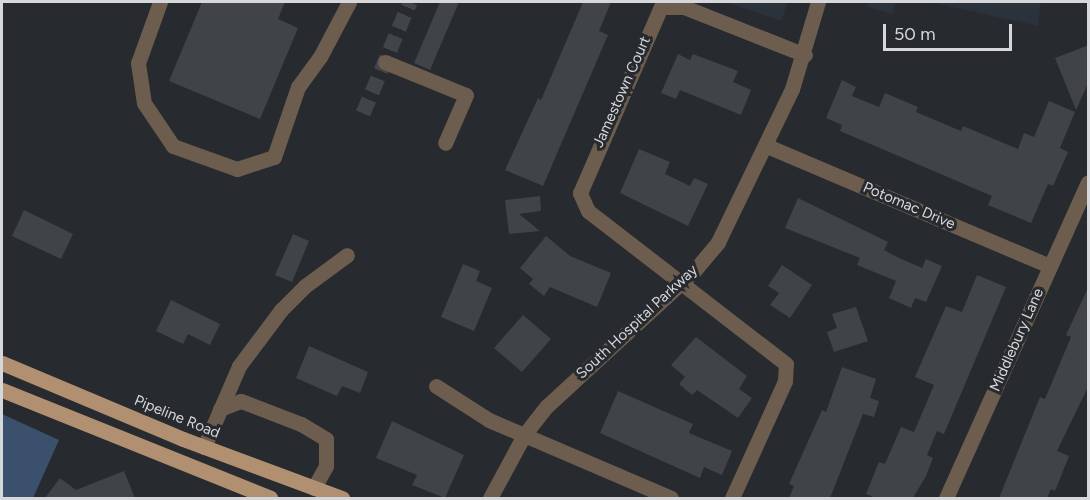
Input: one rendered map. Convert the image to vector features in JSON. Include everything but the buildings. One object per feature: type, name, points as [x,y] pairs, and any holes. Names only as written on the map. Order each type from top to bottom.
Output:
[{"type":"main road","name":"Pipeline Road","points":[[2,363],[183,439],[342,498]]},
{"type":"main road","points":[[2,390],[174,462],[270,498]]},
{"type":"main road","points":[[174,462],[183,439]]},
{"type":"street","points":[[160,2],[138,63],[144,103],[173,146],[237,169],[274,157],[298,87],[320,57],[349,2]]},
{"type":"street","name":"South Hospital Parkway","points":[[490,498],[524,435],[547,406],[682,282],[718,242],[767,146],[805,55],[818,2]]},
{"type":"street","name":"Jamestown Court","points":[[682,282],[588,211],[580,193],[661,7],[684,7],[805,55]]},
{"type":"street","points":[[385,62],[466,95],[445,143]]},
{"type":"street","name":"Potomac Drive","points":[[767,146],[1050,266]]},
{"type":"street","name":"Middlebury Lane","points":[[946,498],[1089,182]]},
{"type":"street","points":[[204,447],[239,366],[282,310],[305,286],[346,255]]},
{"type":"street","points":[[682,282],[759,340],[786,363],[788,370],[732,498]]},
{"type":"street","points":[[436,386],[489,420],[671,498]]},
{"type":"street","points":[[220,410],[241,401],[301,424],[326,439],[326,465],[314,488]]},
{"type":"shaded area","points":[[724,2],[787,2],[782,21]]},
{"type":"shaded area","points":[[868,2],[895,2],[893,14],[867,7]]},
{"type":"shaded area","points":[[930,2],[1041,2],[1038,26]]},
{"type":"shaded area","points":[[2,414],[59,440],[33,498],[2,498]]},
{"type":"tunnel","points":[[363,113],[410,2]]}]
